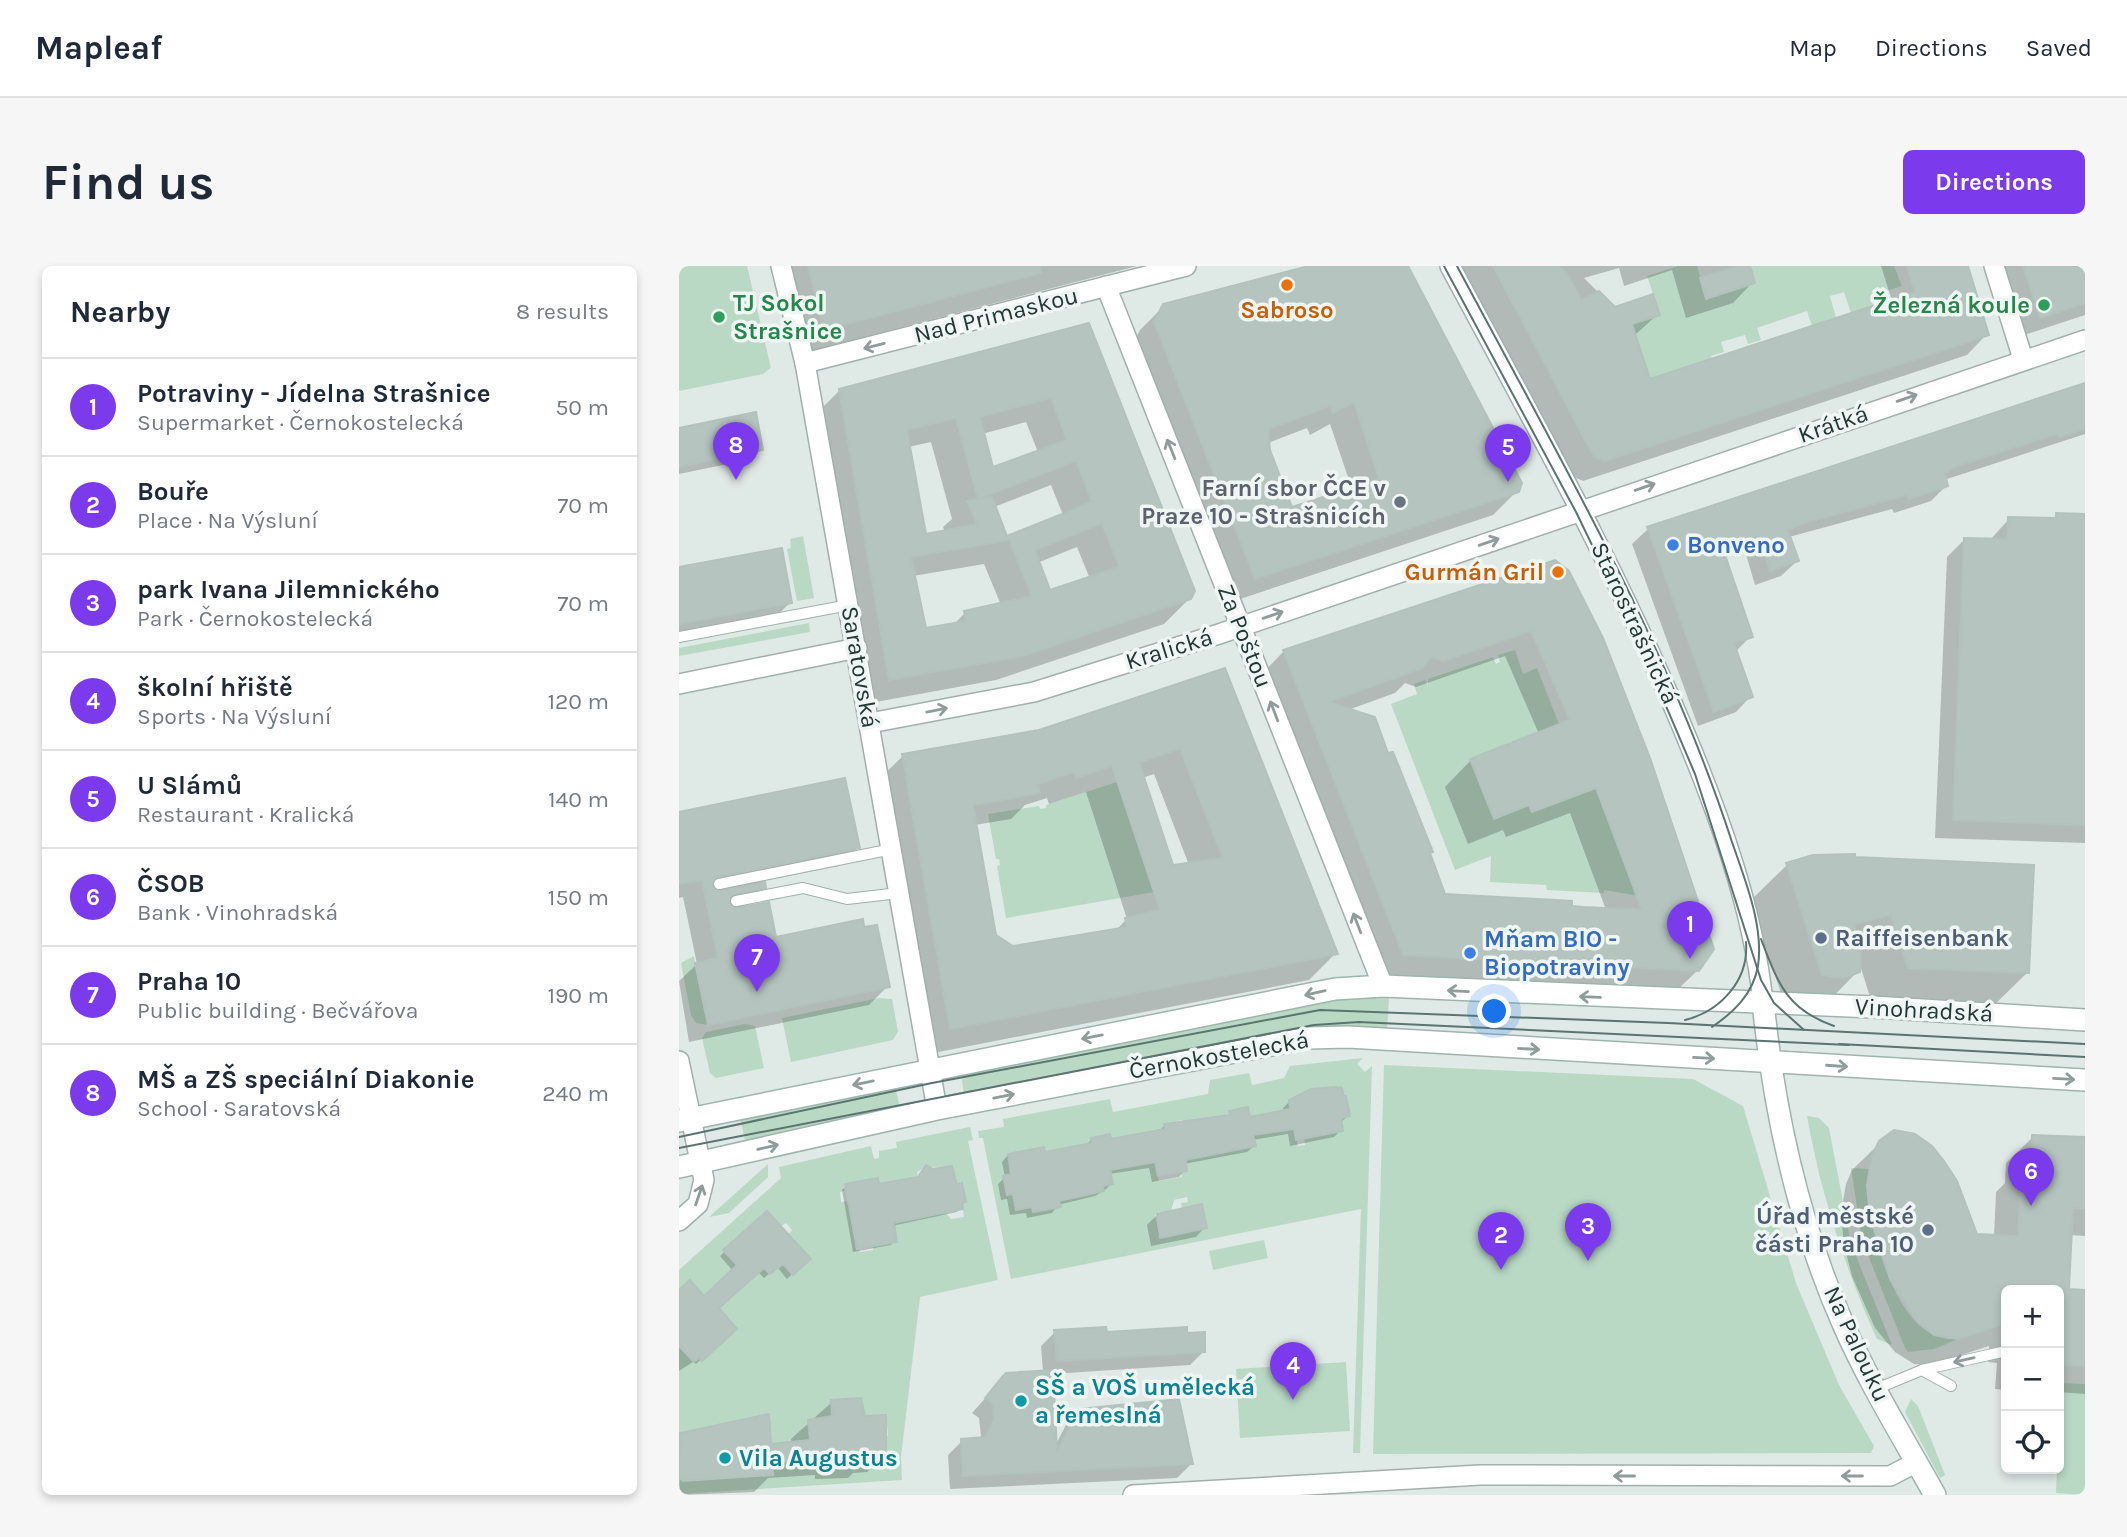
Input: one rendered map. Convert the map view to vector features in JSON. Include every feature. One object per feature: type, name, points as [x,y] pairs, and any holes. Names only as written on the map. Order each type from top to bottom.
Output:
[{"type":"main road","name":"Černokostelecká","points":[[685,1120],[1335,989],[1383,986],[1763,1002]]},
{"type":"main road","name":"Vinohradská","points":[[1763,1002],[2085,1020]]},
{"type":"main road","name":"Na Palouku","points":[[1763,1002],[1778,1115],[1817,1253],[1843,1326],[1935,1495]]},
{"type":"main road","name":"Černokostelecká","points":[[679,1167],[937,1110],[1308,1038],[1348,1037],[1769,1061]]},
{"type":"main road","points":[[1769,1061],[2085,1080]]},
{"type":"street","name":"Saratovská","points":[[782,266],[806,363],[937,1110]]},
{"type":"street","name":"Nad Primaskou","points":[[806,363],[1186,266]]},
{"type":"street","name":"Starostrašnická","points":[[1450,266],[1581,510],[1645,639],[1701,771],[1744,907],[1763,1002]]},
{"type":"street","points":[[1994,266],[2023,359]]},
{"type":"street","name":"Za Poštou","points":[[1106,286],[1383,986]]},
{"type":"street","name":"Krátká","points":[[1581,510],[2085,340]]},
{"type":"street","name":"Kralická","points":[[870,723],[1034,692],[1241,627],[1581,510]]},
{"type":"street","points":[[679,684],[857,648]]},
{"type":"street","points":[[679,1061],[685,1120],[702,1162],[702,1193],[698,1204],[679,1221]]},
{"type":"street","points":[[1133,1495],[1372,1488],[1480,1475],[1890,1476],[1917,1462]]},
{"type":"lane","points":[[679,637],[849,605]]},
{"type":"lane","points":[[719,884],[892,849]]},
{"type":"lane","points":[[736,901],[803,888],[847,899],[899,893]]},
{"type":"lane","points":[[1876,1389],[1922,1370],[2001,1352]]},
{"type":"lane","points":[[1922,1370],[1951,1385]]},
{"type":"green space","name":"TJ Sokol Strašnice","points":[[679,266],[747,266],[771,368],[763,374],[679,391]]},
{"type":"green space","points":[[1678,266],[1697,266],[1707,299],[1755,284],[1750,266],[1894,266],[1902,286],[1871,296],[1873,305],[1851,313],[1844,292],[1830,296],[1836,318],[1812,326],[1807,311],[1757,328],[1761,340],[1748,344],[1745,335],[1721,342],[1724,352],[1711,356],[1712,359],[1650,379],[1632,324],[1660,314],[1647,276]]},
{"type":"green space","points":[[803,536],[814,598],[797,601],[787,549],[791,548],[790,539]]},
{"type":"green space","points":[[809,623],[810,632],[679,656],[679,648]]},
{"type":"green space","points":[[1515,650],[1523,674],[1537,668],[1559,724],[1475,757],[1472,763],[1492,815],[1499,817],[1594,780],[1636,893],[1633,895],[1604,890],[1604,893],[1547,890],[1546,885],[1490,882],[1491,856],[1455,870],[1391,704],[1417,694],[1414,684],[1425,680],[1428,685],[1428,679],[1493,657],[1496,664],[1500,662],[1498,655]]},
{"type":"green space","points":[[1117,782],[1154,892],[1006,918],[997,866],[1000,865],[999,859],[996,859],[988,814],[1039,806],[1040,809],[1046,808],[1046,805]]},
{"type":"green space","points":[[694,956],[708,1025],[696,1023],[691,1015],[681,963]]},
{"type":"green space","points":[[1350,997],[1389,998],[1387,1030],[964,1096],[961,1072]]},
{"type":"green space","points":[[879,998],[892,999],[898,1032],[893,1040],[791,1062],[782,1018]]},
{"type":"green space","points":[[745,1024],[755,1026],[764,1068],[716,1078],[710,1073],[702,1038],[706,1032]]},
{"type":"green space","points":[[1363,1058],[1357,1064],[1365,1072],[1372,1066],[1360,1453],[1353,1453],[1361,1209],[1011,1279],[983,1138],[979,1138],[978,1131],[1004,1127],[1003,1119],[1110,1099],[1113,1112],[1208,1094],[1210,1080],[1249,1073],[1252,1085],[1284,1078],[1290,1066]],"holes":[[[1311,1089],[1347,1097],[1350,1116],[1341,1118],[1342,1131],[1304,1139],[1305,1145],[1298,1146],[1289,1100],[1306,1096],[1305,1092]],[[1248,1108],[1251,1122],[1260,1134],[1253,1135],[1255,1146],[1221,1153],[1215,1118]],[[1182,1120],[1187,1143],[1187,1169],[1181,1170],[1182,1177],[1159,1181],[1155,1162],[1149,1163],[1143,1133],[1165,1129],[1164,1124]],[[1110,1134],[1113,1184],[1103,1186],[1092,1138]],[[1044,1148],[1053,1168],[1060,1207],[1033,1212],[1032,1207],[1017,1210],[1013,1194],[1003,1176],[1010,1175],[1008,1154]],[[1187,1197],[1188,1202],[1181,1203],[1182,1208],[1202,1204],[1207,1228],[1160,1238],[1155,1215],[1171,1211],[1174,1200]]]},
{"type":"green space","points":[[1384,1065],[1693,1079],[1743,1106],[1796,1283],[1839,1385],[1874,1446],[1871,1453],[1373,1454]]},
{"type":"green space","points":[[895,1086],[900,1108],[745,1140],[740,1118]]},
{"type":"green space","points":[[1807,1116],[1819,1118],[1829,1128],[1851,1244],[1892,1345],[1877,1339],[1854,1285],[1826,1201]]},
{"type":"green space","points":[[970,1127],[973,1140],[968,1141],[998,1280],[920,1297],[901,1457],[902,1480],[679,1494],[679,1478],[684,1481],[773,1475],[769,1414],[680,1433],[679,1441],[679,1346],[693,1362],[699,1358],[702,1360],[737,1329],[690,1280],[679,1290],[679,1270],[781,1178],[779,1167],[871,1146],[874,1159],[879,1158],[879,1151],[897,1148],[896,1142]],"holes":[[[952,1166],[965,1202],[962,1203],[964,1217],[951,1219],[918,1179],[917,1172],[924,1168]],[[877,1178],[879,1184],[886,1183],[897,1242],[873,1246],[873,1250],[860,1252],[847,1201],[841,1202],[840,1192],[844,1191],[844,1184]],[[767,1211],[781,1226],[786,1223],[792,1230],[788,1235],[811,1259],[793,1275],[783,1264],[771,1274],[764,1268],[744,1285],[731,1271],[737,1265],[724,1250]],[[831,1400],[857,1415],[886,1415],[888,1435],[867,1457],[867,1461],[862,1461],[861,1457],[837,1458],[837,1463],[832,1463],[832,1459],[810,1440],[808,1420],[837,1416],[832,1410]]]},
{"type":"green space","points":[[768,1164],[768,1177],[729,1213],[709,1217]]},
{"type":"green space","points":[[1851,1168],[1869,1169],[1872,1216],[1878,1245],[1900,1301],[1916,1322],[1935,1336],[1958,1339],[1934,1349],[1908,1352],[1905,1348],[1862,1240]]},
{"type":"green space","points":[[1264,1240],[1268,1258],[1213,1270],[1209,1251]]},
{"type":"green space","points":[[1346,1362],[1350,1431],[1240,1438],[1236,1369]]},
{"type":"green space","points":[[2064,1383],[2085,1384],[2085,1495],[2056,1493],[2057,1474],[2064,1474]]},
{"type":"green space","points":[[1911,1399],[1918,1406],[1945,1475],[1940,1478],[1905,1412]]},
{"type":"building","points":[[808,266],[1040,266],[1041,273],[824,330]]},
{"type":"building","points":[[1309,266],[1408,266],[1522,483],[1519,492],[1255,579],[1154,322],[1163,304]],"holes":[[[1354,402],[1379,479],[1292,507],[1270,450],[1268,429],[1331,406],[1333,413]]]},
{"type":"building","points":[[1493,266],[1557,266],[1567,273],[1581,300],[1599,291],[1615,307],[1653,294],[1660,315],[1632,324],[1650,379],[1915,292],[1907,266],[1968,266],[1989,335],[1605,461],[1594,457]]},
{"type":"building","points":[[1739,266],[1750,266],[1755,283],[1706,299],[1700,278]]},
{"type":"building","points":[[2023,266],[2085,266],[2085,303],[2040,318]]},
{"type":"building","points":[[1089,323],[1195,591],[1191,599],[1023,656],[889,680],[839,389]],"holes":[[[1051,398],[1067,440],[993,467],[980,417]],[[956,418],[978,499],[1076,461],[1092,502],[1007,536],[992,497],[967,501],[977,524],[926,534],[907,430]],[[1102,523],[1119,567],[1050,590],[1035,550]],[[1009,540],[1032,596],[964,611],[966,621],[926,628],[911,557]]]},
{"type":"building","points":[[2085,383],[2085,429],[2060,437],[2056,434],[1954,467],[1945,474],[1948,486],[1909,499],[1907,495],[1804,523],[1788,530],[1799,561],[1770,571],[1760,537],[1723,549],[1753,637],[1734,643],[1753,697],[1714,712],[1647,527]]},
{"type":"building","points":[[756,412],[763,450],[679,467],[679,428]]},
{"type":"building","points":[[2056,513],[2085,514],[2085,825],[1953,820],[1964,538],[2007,539],[2008,517],[2056,518]]},
{"type":"building","points":[[782,548],[792,603],[679,624],[679,567]]},
{"type":"building","points":[[1555,560],[1569,571],[1603,638],[1650,758],[1714,949],[1699,971],[1403,955],[1283,650]],"holes":[[[1531,631],[1570,720],[1470,759],[1494,819],[1529,805],[1532,812],[1596,788],[1642,910],[1572,906],[1572,901],[1445,894],[1430,853],[1433,852],[1393,752],[1388,753],[1375,717],[1328,702],[1423,668],[1430,657],[1443,661]]]},
{"type":"building","points":[[1225,668],[1338,954],[950,1029],[902,754],[1039,730]],"holes":[[[1180,749],[1211,828],[1223,858],[1173,865],[1139,762]],[[1112,766],[1160,910],[1125,918],[1127,927],[1013,946],[996,935],[973,805],[1040,793],[1038,784],[1074,772],[1076,778]]]},
{"type":"building","points":[[845,778],[860,848],[718,877],[712,886],[720,891],[765,882],[766,888],[732,895],[729,903],[737,908],[769,902],[776,937],[863,919],[864,927],[877,925],[890,987],[708,1025],[695,963],[718,958],[702,880],[679,884],[679,812]]},
{"type":"building","points":[[1855,854],[1855,857],[2034,865],[2029,973],[1908,968],[1891,915],[1854,924],[1861,945],[1860,972],[1843,978],[1822,975],[1786,863],[1813,855]]},
{"type":"building","points":[[1342,1088],[1350,1116],[1341,1118],[1343,1131],[1296,1140],[1294,1129],[1253,1135],[1256,1146],[1185,1160],[1187,1171],[1158,1176],[1155,1162],[1110,1170],[1113,1184],[1103,1186],[1104,1191],[1059,1201],[1061,1207],[1033,1212],[1032,1207],[1016,1210],[1013,1194],[1007,1195],[1003,1176],[1011,1174],[1008,1154],[1044,1147],[1045,1152],[1092,1143],[1091,1138],[1110,1134],[1111,1139],[1165,1129],[1164,1124],[1230,1115],[1229,1111],[1248,1107],[1250,1117],[1290,1109],[1289,1100],[1311,1089]]},
{"type":"building","points":[[1894,1130],[1915,1134],[1932,1146],[1957,1181],[1977,1234],[2018,1236],[2022,1163],[2031,1163],[2032,1135],[2085,1137],[2085,1208],[2073,1208],[2069,1289],[2085,1290],[2085,1366],[2064,1365],[2064,1285],[2001,1285],[2001,1325],[1958,1339],[1934,1335],[1917,1321],[1890,1279],[1870,1217],[1867,1185],[1872,1156],[1879,1141]]},
{"type":"building","points":[[926,1165],[933,1169],[952,1166],[957,1184],[962,1183],[966,1202],[962,1203],[963,1209],[894,1223],[897,1242],[857,1249],[845,1184],[878,1178],[879,1184],[918,1177]]},
{"type":"building","points":[[1202,1204],[1207,1228],[1160,1238],[1157,1214]]},
{"type":"building","points":[[767,1211],[811,1259],[793,1275],[783,1264],[770,1274],[764,1268],[719,1308],[737,1329],[702,1361],[699,1358],[694,1362],[679,1346],[679,1290],[690,1280],[704,1296],[737,1265],[723,1250]]},
{"type":"building","points":[[1106,1327],[1107,1332],[1187,1327],[1187,1333],[1205,1332],[1205,1352],[1057,1361],[1054,1330]]},
{"type":"building","name":"SŠ a VOŠ umělecká a řemeslná","points":[[1053,1370],[1057,1452],[1079,1409],[1179,1399],[1193,1464],[963,1476],[961,1439],[985,1437],[994,1420],[993,1404],[985,1398],[1003,1376],[1006,1373]]},
{"type":"building","points":[[861,1398],[865,1416],[886,1415],[886,1456],[867,1457],[867,1461],[832,1462],[832,1459],[772,1462],[773,1475],[683,1481],[679,1478],[680,1433],[769,1414],[771,1444],[810,1440],[808,1420],[832,1416],[831,1400]]},
{"type":"tram line","points":[[1444,266],[1576,512],[1637,638],[1695,774],[1761,980],[1774,1003],[1804,1030]]},
{"type":"tram line","points":[[1457,266],[1571,477],[1642,620],[1705,767],[1742,872],[1756,919],[1758,966],[1747,994],[1728,1015],[1712,1027]]},
{"type":"tram line","points":[[1761,939],[1779,981],[1794,1003],[1834,1026]]},
{"type":"tram line","points":[[1685,1020],[1710,1009],[1730,992],[1743,969],[1746,942]]},
{"type":"tram line","points":[[679,1137],[932,1083],[1320,1010],[1668,1023],[2085,1044]]},
{"type":"tram line","points":[[679,1148],[1314,1025],[1359,1022],[1849,1045]]},
{"type":"tram line","points":[[1839,1044],[2085,1057]]},
{"type":"place","name":"Sabroso","points":[[1287,285]]},
{"type":"place","name":"Železná koule","points":[[2044,305]]},
{"type":"place","name":"TJ Sokol Strašnice","points":[[719,317]]},
{"type":"place","name":"MŠ a ZŠ speciální Diakonie","points":[[736,480]]},
{"type":"place","name":"U Slámů","points":[[1508,482]]},
{"type":"place","name":"Farní sbor ČCE v Praze 10 - Strašnicích","points":[[1400,502]]},
{"type":"place","name":"Bonveno","points":[[1673,545]]},
{"type":"place","name":"Gurmán Gril","points":[[1558,572]]},
{"type":"place","name":"Raiffeisenbank","points":[[1821,938]]},
{"type":"place","name":"Mňam BIO - Biopotraviny","points":[[1470,953]]},
{"type":"place","name":"Potraviny - Jídelna Strašnice","points":[[1690,959]]},
{"type":"place","name":"Praha 10","points":[[757,992]]},
{"type":"place","name":"ČSOB","points":[[2031,1206]]},
{"type":"place","name":"Úřad městské části Praha 10","points":[[1928,1230]]},
{"type":"place","name":"park Ivana Jilemnického","points":[[1588,1261]]},
{"type":"place","name":"Bouře","points":[[1501,1270]]},
{"type":"place","name":"školní hřiště","points":[[1293,1400]]},
{"type":"place","name":"SŠ a VOŠ umělecká a řemeslná","points":[[1021,1401]]},
{"type":"place","name":"Vila Augustus","points":[[725,1458]]}]
